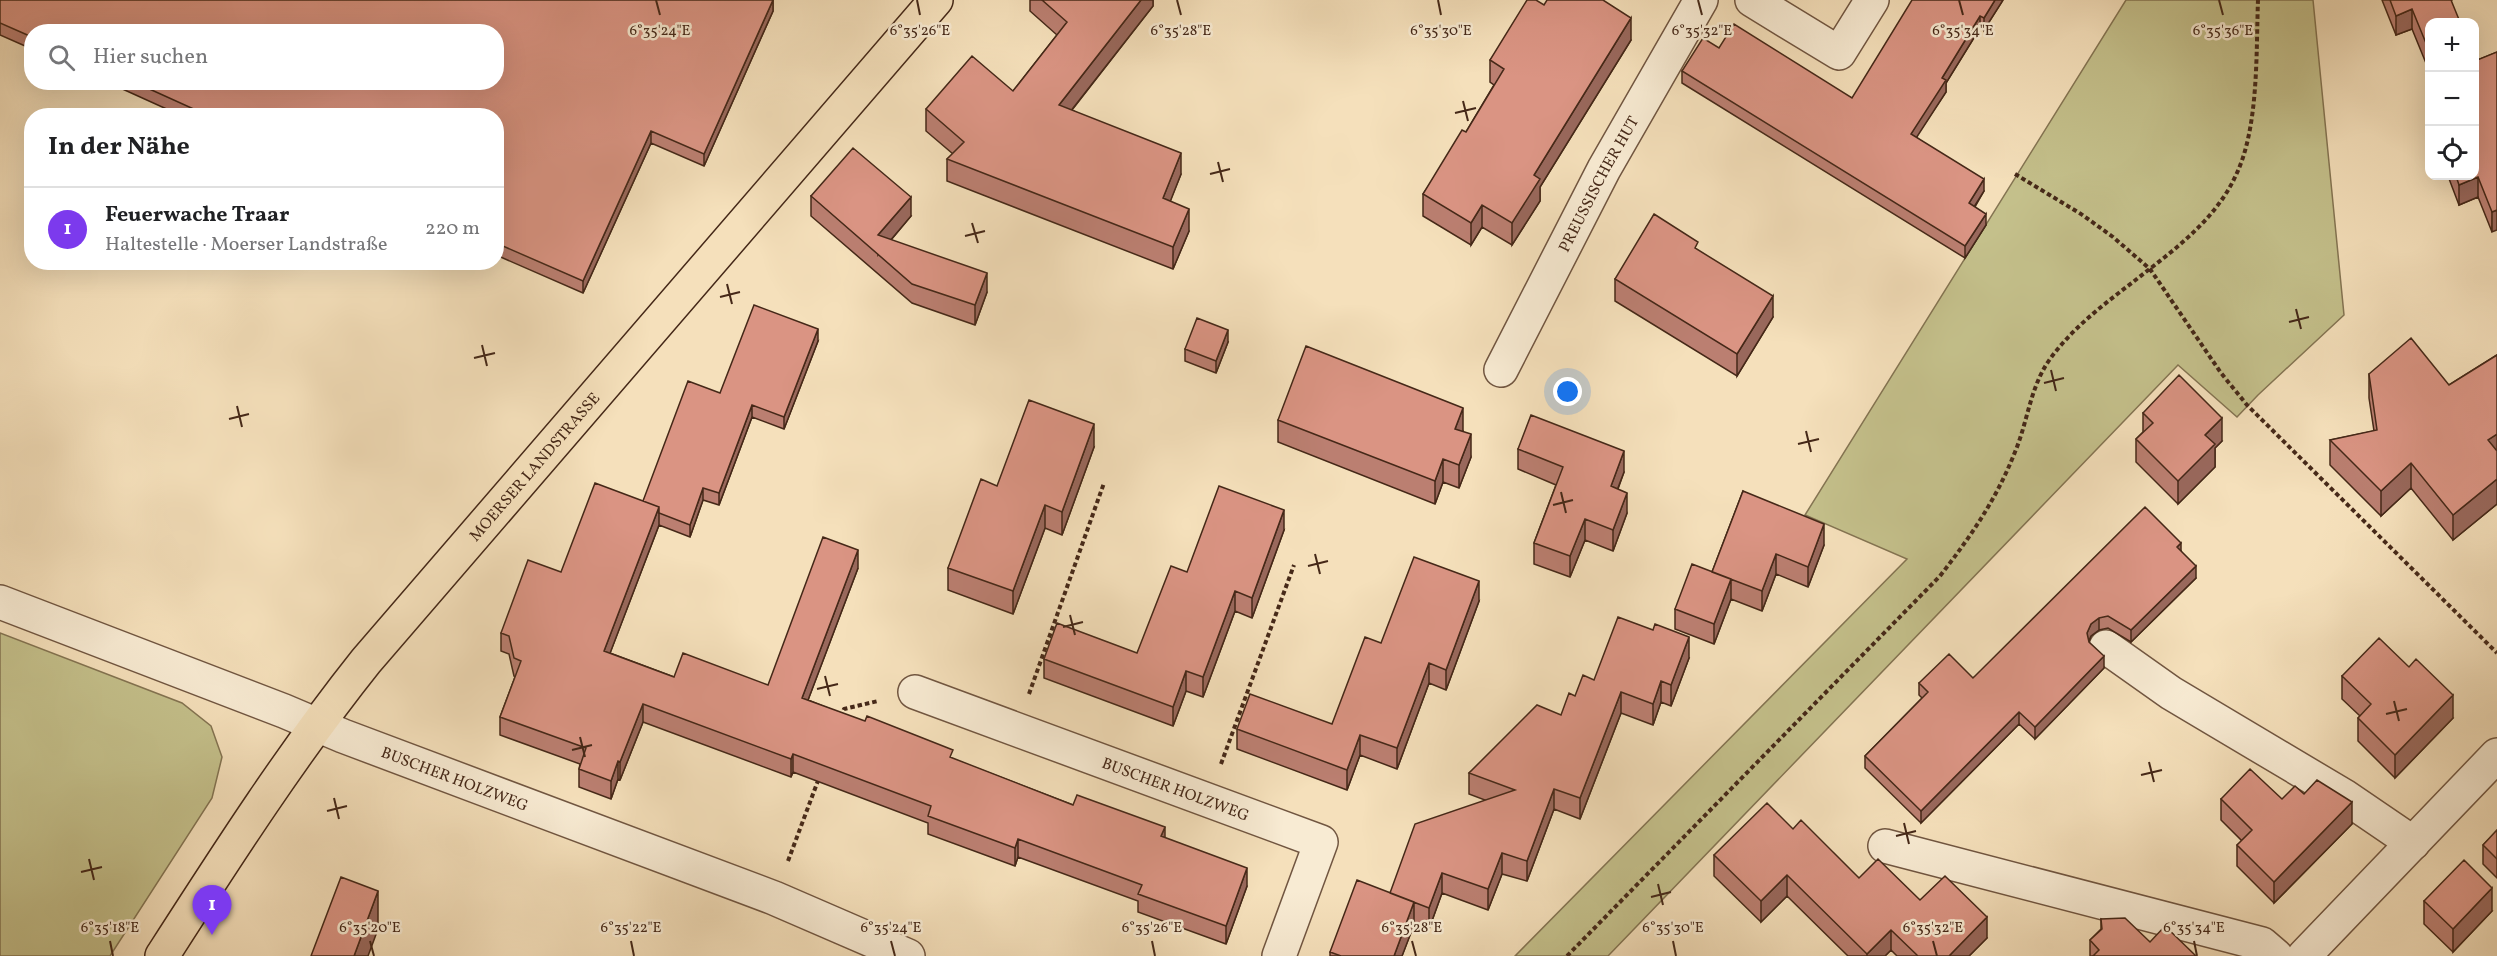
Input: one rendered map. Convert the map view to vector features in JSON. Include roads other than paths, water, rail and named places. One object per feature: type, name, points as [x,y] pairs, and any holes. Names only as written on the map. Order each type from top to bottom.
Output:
[{"type":"main road","name":"MOERSER LANDSTRASSE","points":[[162,956],[255,812],[316,724],[414,605],[924,4]]},
{"type":"street","name":"PREUSSISCHER HUT","points":[[1501,370],[1604,169],[1701,0]]},
{"type":"street","points":[[1752,0],[1839,53],[1872,0]]},
{"type":"street","name":"BUSCHER HOLZWEG","points":[[0,602],[530,808],[774,898],[908,956]]},
{"type":"street","points":[[2106,647],[2171,693],[2344,796],[2413,843]]},
{"type":"street","name":"BUSCHER HOLZWEG","points":[[915,692],[1321,842],[1279,956]]},
{"type":"street","points":[[2304,956],[2497,755]]},
{"type":"street","points":[[1885,846],[2262,944],[2276,956]]},
{"type":"place","name":"Feuerwache Traar","points":[[212,935]]}]
